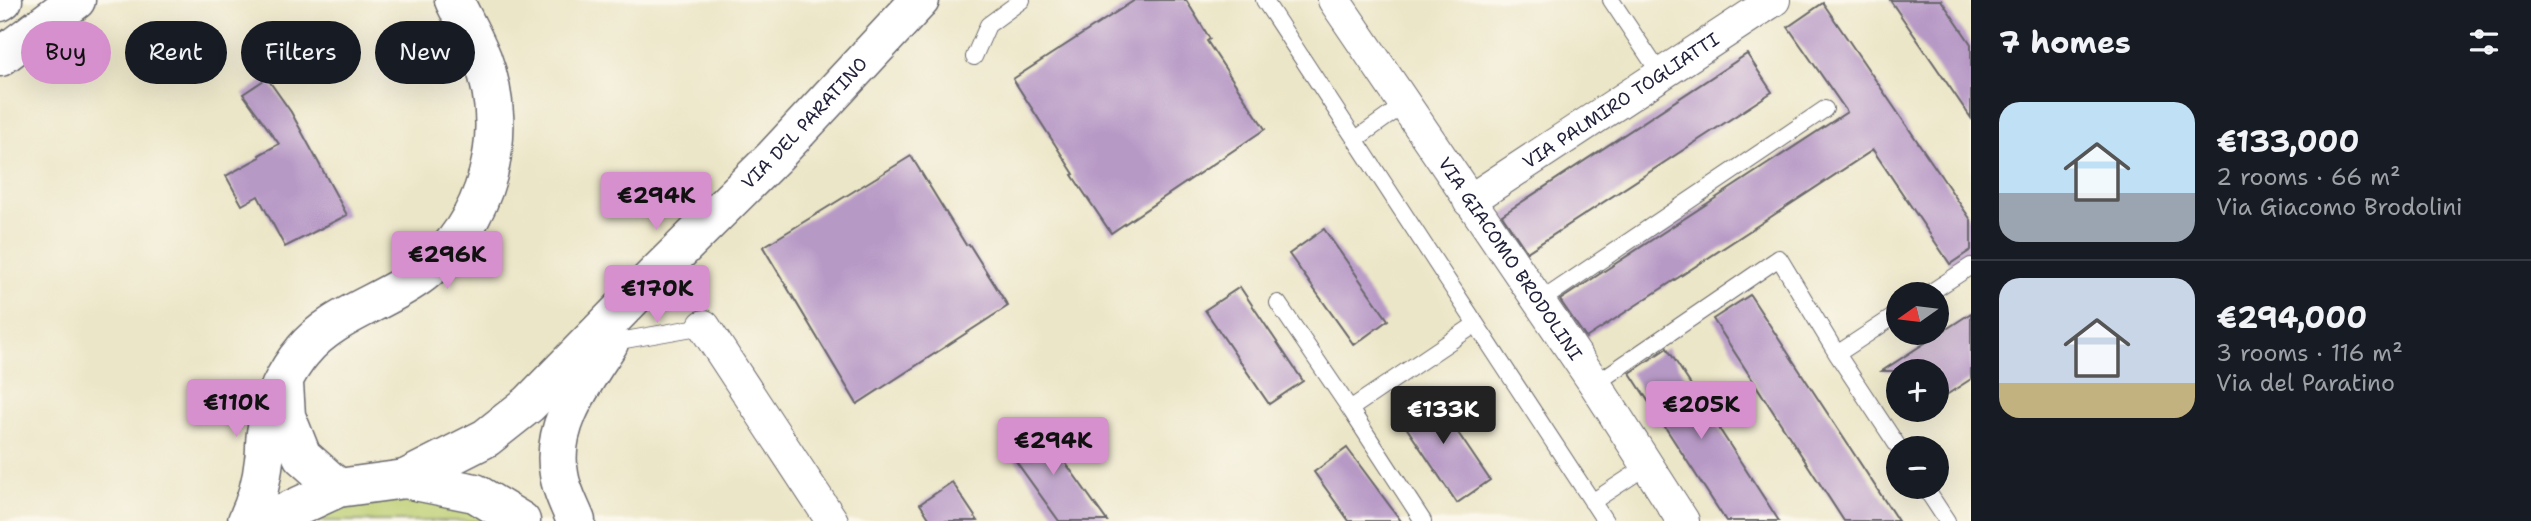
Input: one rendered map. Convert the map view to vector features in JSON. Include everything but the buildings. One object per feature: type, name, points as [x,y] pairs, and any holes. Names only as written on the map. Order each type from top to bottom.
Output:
[{"type":"main road","points":[[0,57],[76,0]]},
{"type":"main road","points":[[247,521],[254,507],[264,462],[267,428],[284,380],[303,350],[325,331],[423,274],[448,249],[478,206],[490,171],[496,133],[492,98],[482,59],[454,0]]},
{"type":"main road","name":"VIA DEL PARATINO","points":[[656,274],[774,157],[920,0]]},
{"type":"main road","points":[[576,521],[559,475],[558,450],[566,413],[608,343],[656,274]]},
{"type":"main road","points":[[405,479],[486,438],[529,404],[656,274]]},
{"type":"main road","points":[[284,380],[286,416],[302,456],[338,488]]},
{"type":"main road","points":[[275,521],[284,513],[338,488],[405,479],[475,493],[521,521]]},
{"type":"street","name":"VIA GIACOMO BRODOLINI","points":[[1334,0],[1595,384],[1683,521]]},
{"type":"street","name":"VIA PALMIRO TOGLIATTI","points":[[1469,201],[1774,0]]},
{"type":"street","points":[[704,326],[832,521]]},
{"type":"lane","points":[[974,57],[988,25],[1022,0]]},
{"type":"lane","points":[[1264,0],[1605,521]]},
{"type":"lane","points":[[1612,0],[1661,75]]},
{"type":"lane","points":[[1356,139],[1405,104]]},
{"type":"lane","points":[[1539,302],[1825,109]]},
{"type":"lane","points":[[1595,384],[1779,258],[1891,436]]},
{"type":"lane","points":[[1946,282],[1971,266]]},
{"type":"lane","points":[[1279,303],[1423,521]]},
{"type":"lane","points":[[1837,354],[1886,322]]},
{"type":"lane","points":[[1350,409],[1476,324]]},
{"type":"lane","points":[[608,343],[704,326]]},
{"type":"lane","points":[[1592,502],[1647,466]]},
{"type":"lane","points":[[1933,499],[1947,521]]},
{"type":"green space","points":[[375,496],[437,498],[497,521],[306,521]]}]
